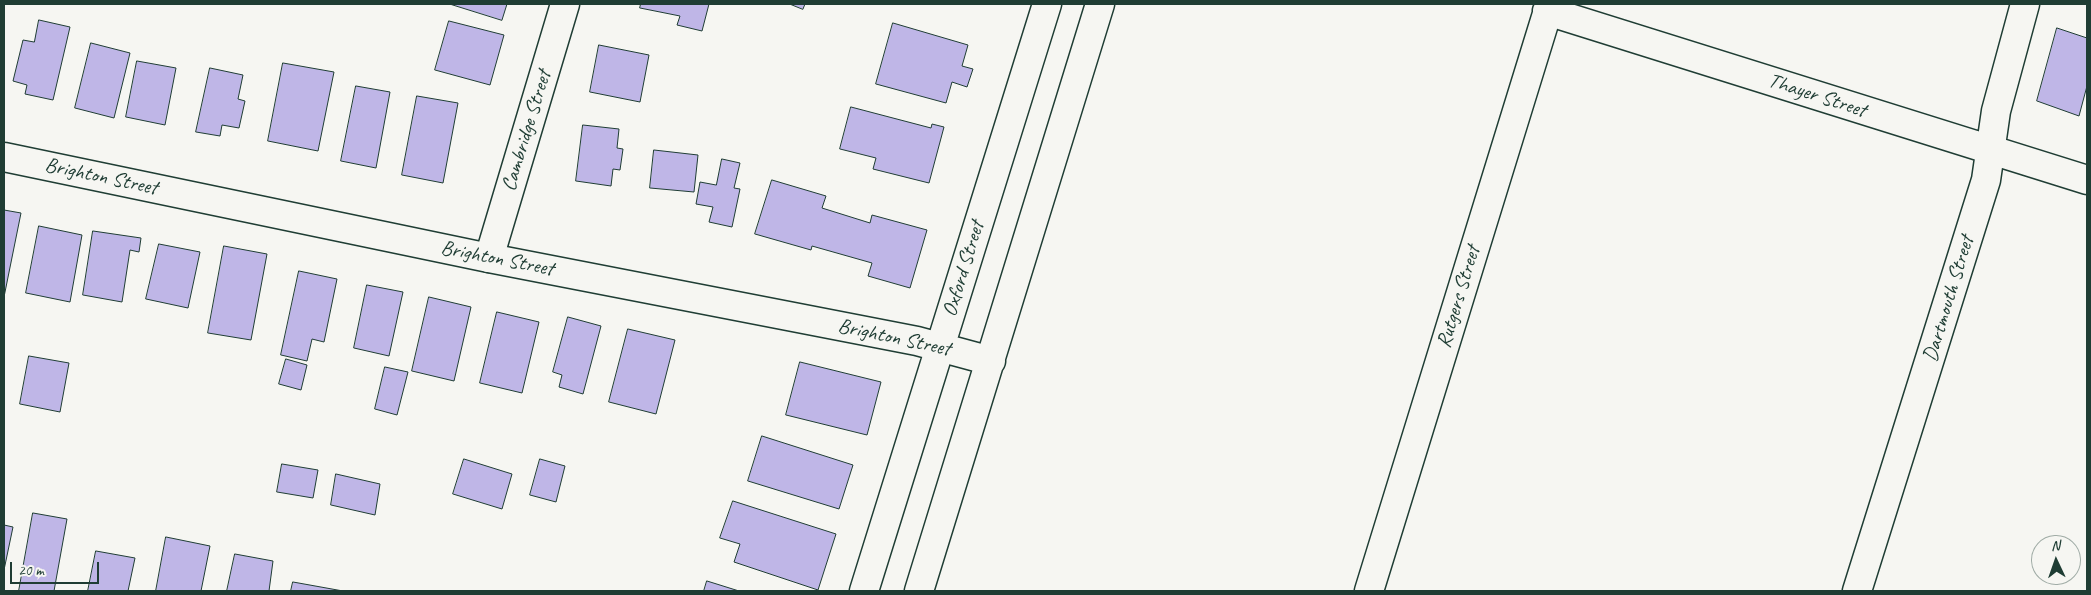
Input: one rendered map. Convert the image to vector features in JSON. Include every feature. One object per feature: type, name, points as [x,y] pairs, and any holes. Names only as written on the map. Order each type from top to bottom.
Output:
[{"type":"street","name":"Cambridge Street","points":[[489,258],[565,4]]},
{"type":"street","name":"Oxford Street","points":[[864,591],[1047,4]]},
{"type":"street","points":[[919,591],[1100,4]]},
{"type":"street","name":"Dartmouth Street","points":[[1857,591],[1986,180],[1996,111],[2025,4]]},
{"type":"street","name":"Thayer Street","points":[[1549,7],[1990,151],[2087,180]]},
{"type":"street","name":"Rutgers Street","points":[[1369,591],[1549,7]]},
{"type":"street","name":"Brighton Street","points":[[4,156],[489,258],[939,347],[991,361]]},
{"type":"building","points":[[450,4],[507,4],[502,20]]},
{"type":"building","points":[[641,4],[709,4],[702,31],[677,25],[680,16],[640,8]]},
{"type":"building","points":[[790,4],[805,4],[803,9]]},
{"type":"building","points":[[39,20],[70,27],[53,100],[25,94],[27,85],[13,81],[23,40],[34,42]]},
{"type":"building","points":[[449,21],[504,35],[490,85],[435,70]]},
{"type":"building","points":[[893,23],[968,45],[962,66],[973,69],[967,87],[952,82],[946,103],[876,84]]},
{"type":"building","points":[[2057,28],[2087,38],[2087,86],[2079,116],[2037,101]]},
{"type":"building","points":[[91,43],[130,53],[114,118],[75,108]]},
{"type":"building","points":[[599,45],[649,55],[640,102],[590,92]]},
{"type":"building","points":[[137,61],[176,68],[165,125],[126,117]]},
{"type":"building","points":[[283,63],[334,72],[318,151],[268,141]]},
{"type":"building","points":[[210,68],[243,75],[238,99],[245,101],[239,128],[222,125],[220,136],[196,132]]},
{"type":"building","points":[[356,86],[390,92],[376,168],[341,161]]},
{"type":"building","points":[[417,96],[458,103],[443,183],[402,175]]},
{"type":"building","points":[[851,107],[931,128],[932,124],[944,127],[929,183],[873,169],[876,158],[840,149]]},
{"type":"building","points":[[583,125],[619,129],[617,148],[623,149],[620,170],[613,169],[611,186],[576,181]]},
{"type":"building","points":[[654,150],[698,155],[694,192],[650,188]]},
{"type":"building","points":[[722,159],[740,163],[734,188],[740,189],[732,227],[709,222],[713,207],[696,204],[700,182],[716,185]]},
{"type":"building","points":[[772,180],[826,196],[822,208],[870,223],[872,215],[927,230],[910,288],[868,276],[872,263],[812,246],[811,250],[755,234]]},
{"type":"building","points":[[4,210],[21,213],[4,297]]},
{"type":"building","points":[[39,226],[82,235],[70,302],[26,293]]},
{"type":"building","points":[[93,231],[141,238],[139,252],[130,250],[122,302],[83,295]]},
{"type":"building","points":[[159,244],[200,252],[188,308],[146,299]]},
{"type":"building","points":[[224,246],[267,254],[251,340],[208,333]]},
{"type":"building","points":[[299,271],[337,279],[324,342],[312,339],[307,361],[281,355]]},
{"type":"building","points":[[367,285],[403,292],[389,356],[354,348]]},
{"type":"building","points":[[429,297],[471,307],[454,381],[412,371]]},
{"type":"building","points":[[497,312],[539,322],[522,393],[480,383]]},
{"type":"building","points":[[568,317],[601,326],[583,394],[559,387],[562,375],[553,372]]},
{"type":"building","points":[[628,329],[675,340],[656,414],[609,402]]},
{"type":"building","points":[[29,356],[69,363],[60,412],[20,404]]},
{"type":"building","points":[[286,359],[307,365],[301,390],[279,384]]},
{"type":"building","points":[[800,362],[881,382],[867,435],[786,415]]},
{"type":"building","points":[[385,367],[408,372],[397,415],[375,409]]},
{"type":"building","points":[[762,436],[853,465],[839,509],[748,481]]},
{"type":"building","points":[[464,459],[512,474],[502,509],[453,494]]},
{"type":"building","points":[[540,459],[565,466],[556,502],[530,495]]},
{"type":"building","points":[[282,464],[318,470],[313,498],[277,492]]},
{"type":"building","points":[[336,474],[380,484],[375,515],[331,505]]},
{"type":"building","points":[[733,501],[836,534],[818,590],[734,562],[740,544],[720,538]]},
{"type":"building","points":[[33,513],[67,519],[54,591],[19,591]]},
{"type":"building","points":[[4,525],[13,527],[4,570]]},
{"type":"building","points":[[166,537],[210,546],[201,591],[156,591]]},
{"type":"building","points":[[96,551],[135,558],[128,591],[88,591]]},
{"type":"building","points":[[235,554],[273,561],[269,591],[227,591]]},
{"type":"building","points":[[707,581],[739,591],[704,591]]},
{"type":"building","points":[[293,582],[343,591],[291,591]]}]
